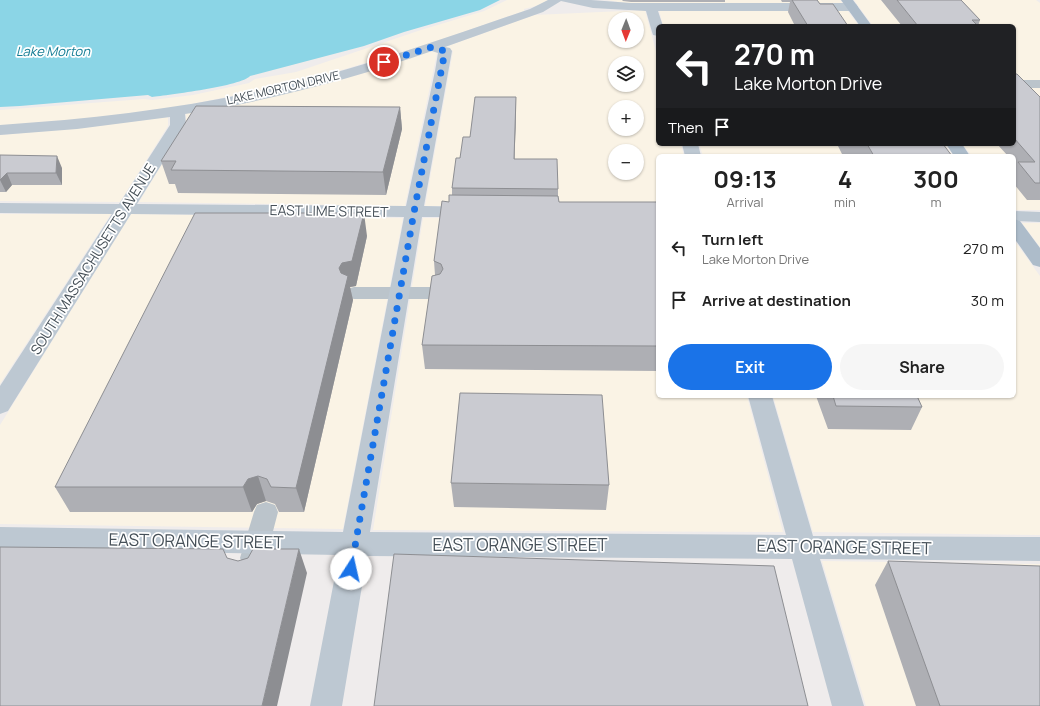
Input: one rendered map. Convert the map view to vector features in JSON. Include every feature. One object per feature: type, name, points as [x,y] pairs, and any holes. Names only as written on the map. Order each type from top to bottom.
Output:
[{"type":"main road","points":[[850,3],[865,24]]},
{"type":"main road","points":[[1016,229],[1040,261]]},
{"type":"street","name":"LAKE MORTON DRIVE","points":[[0,130],[83,124],[177,111],[307,84],[432,47],[545,7],[556,0]]},
{"type":"street","points":[[566,0],[630,7]]},
{"type":"street","points":[[597,0],[630,7]]},
{"type":"street","points":[[531,12],[630,7],[850,3]]},
{"type":"street","points":[[651,7],[656,25]]},
{"type":"street","points":[[326,706],[414,212],[445,51],[432,47]]},
{"type":"street","points":[[1016,84],[1040,84]]},
{"type":"street","name":"SOUTH MASSACHUSETTS AVENUE","points":[[0,405],[178,125],[177,111]]},
{"type":"street","name":"EAST LIME STREET","points":[[0,208],[489,212]]},
{"type":"street","points":[[1016,216],[1040,217]]},
{"type":"street","points":[[354,294],[435,293]]},
{"type":"street","points":[[761,398],[848,706]]},
{"type":"street","points":[[248,573],[266,512]]},
{"type":"street","name":"EAST ORANGE STREET","points":[[0,538],[356,544],[802,546],[1040,549]]},
{"type":"shaded area","points":[[507,0],[548,0],[540,5],[524,9],[524,11],[432,43],[305,81],[177,107],[85,119],[0,126],[0,110],[144,99],[152,100],[193,95],[249,83],[255,79],[296,72],[421,30],[484,11]]},
{"type":"shaded area","points":[[607,0],[840,0],[843,4],[630,4]]},
{"type":"shaded area","points":[[854,0],[1036,0],[1040,3],[1040,80],[1016,80],[1016,24],[872,24]]},
{"type":"shaded area","points":[[645,10],[656,51],[656,146],[682,146],[684,154],[656,154],[656,207],[425,206],[453,51],[445,47],[534,15]]},
{"type":"shaded area","points":[[659,10],[847,10],[858,24],[662,24]]},
{"type":"shaded area","points":[[431,51],[437,53],[405,206],[139,202],[186,125],[186,113],[363,72]]},
{"type":"shaded area","points":[[1016,88],[1040,88],[1040,210],[1016,210],[1016,154],[970,154],[964,146],[1016,146]]},
{"type":"shaded area","points":[[168,117],[168,126],[120,202],[0,201],[0,135],[81,128]]},
{"type":"shaded area","points":[[700,146],[946,146],[952,154],[702,154]]},
{"type":"shaded area","points":[[0,214],[111,214],[0,384]]},
{"type":"shaded area","points":[[131,214],[403,218],[343,529],[0,524],[0,425]]},
{"type":"shaded area","points":[[423,218],[656,219],[656,398],[748,398],[783,532],[373,530]]},
{"type":"shaded area","points":[[1022,223],[1040,223],[1040,247]]},
{"type":"shaded area","points":[[1016,243],[1040,276],[1040,535],[813,532],[774,398],[1016,398]]},
{"type":"shaded area","points":[[822,561],[1040,564],[1040,706],[866,706]]},
{"type":"water","name":"Lake Morton","points":[[0,0],[500,0],[480,10],[404,32],[364,46],[250,76],[244,80],[220,87],[152,97],[148,95],[0,107]]},
{"type":"building","points":[[792,0],[817,0],[820,4],[833,4],[847,24],[807,24]]},
{"type":"building","points":[[897,0],[961,0],[980,20],[972,20],[976,24],[916,24]]},
{"type":"building","points":[[1016,74],[1040,97],[1040,183],[1035,183],[1018,162],[1035,162],[1016,140]]},
{"type":"building","points":[[475,97],[516,97],[514,159],[557,159],[558,189],[452,188],[456,158],[460,158],[463,137],[470,137]]},
{"type":"building","points":[[196,106],[400,107],[383,172],[171,170],[176,161],[161,161]]},
{"type":"building","points":[[868,146],[944,146],[950,154],[873,154]]},
{"type":"building","points":[[0,155],[57,156],[56,173],[7,173],[0,180]]},
{"type":"building","points":[[449,195],[558,196],[559,202],[656,202],[656,346],[422,345],[432,276],[440,274],[443,269],[441,264],[434,261],[442,201],[449,202]]},
{"type":"building","points":[[195,213],[364,213],[352,261],[342,263],[339,268],[341,273],[348,276],[296,488],[271,487],[267,479],[258,476],[248,479],[243,487],[55,487]]},
{"type":"building","points":[[460,393],[602,395],[609,485],[451,483]]},
{"type":"building","points":[[834,398],[918,398],[922,407],[836,406]]},
{"type":"building","points":[[0,547],[223,549],[227,558],[238,561],[248,558],[253,549],[299,549],[262,706],[0,706]]},
{"type":"building","points":[[394,554],[774,566],[808,706],[374,706]]},
{"type":"building","points":[[888,561],[1040,566],[1040,706],[940,706]]},
{"type":"route","points":[[351,569],[414,212],[445,51],[432,47],[384,62]]}]
